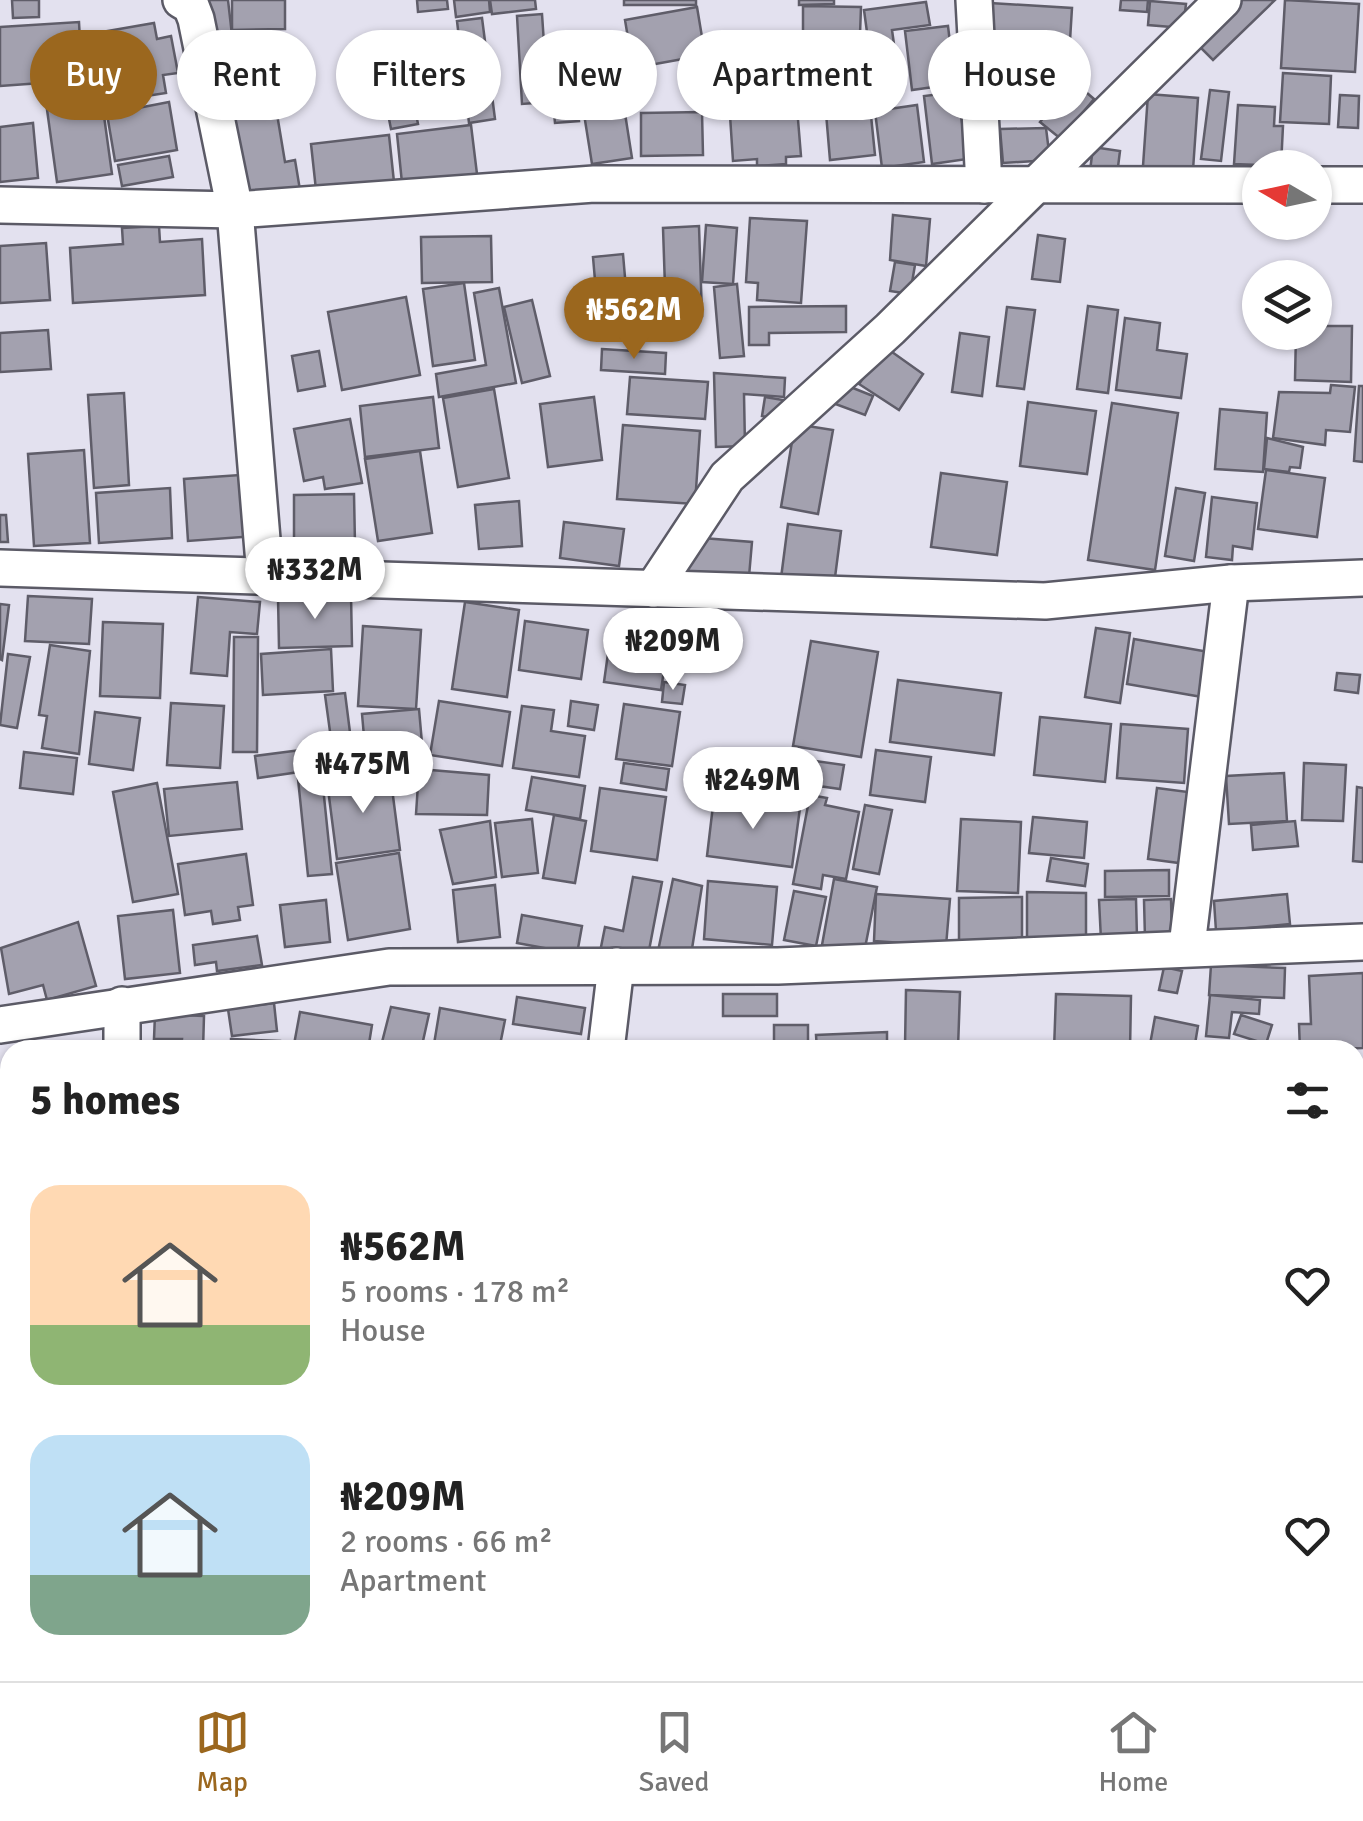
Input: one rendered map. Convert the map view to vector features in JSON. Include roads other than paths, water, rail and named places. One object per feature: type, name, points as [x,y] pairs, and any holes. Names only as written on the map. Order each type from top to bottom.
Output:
[{"type":"street","points":[[181,0],[191,6],[196,19],[235,210],[265,576]]},
{"type":"street","points":[[974,0],[984,185]]},
{"type":"street","points":[[653,588],[728,478],[1038,185],[1222,0]]},
{"type":"street","points":[[0,205],[235,210],[594,184],[1242,185]]},
{"type":"street","points":[[1332,185],[1363,185]]},
{"type":"street","points":[[0,568],[1044,600],[1232,584],[1363,578]]},
{"type":"street","points":[[1187,946],[1232,584]]},
{"type":"street","points":[[0,1025],[389,967],[778,966],[1187,946],[1363,942]]},
{"type":"street","points":[[607,1040],[616,966]]},
{"type":"street","points":[[122,1005],[122,1040]]}]
